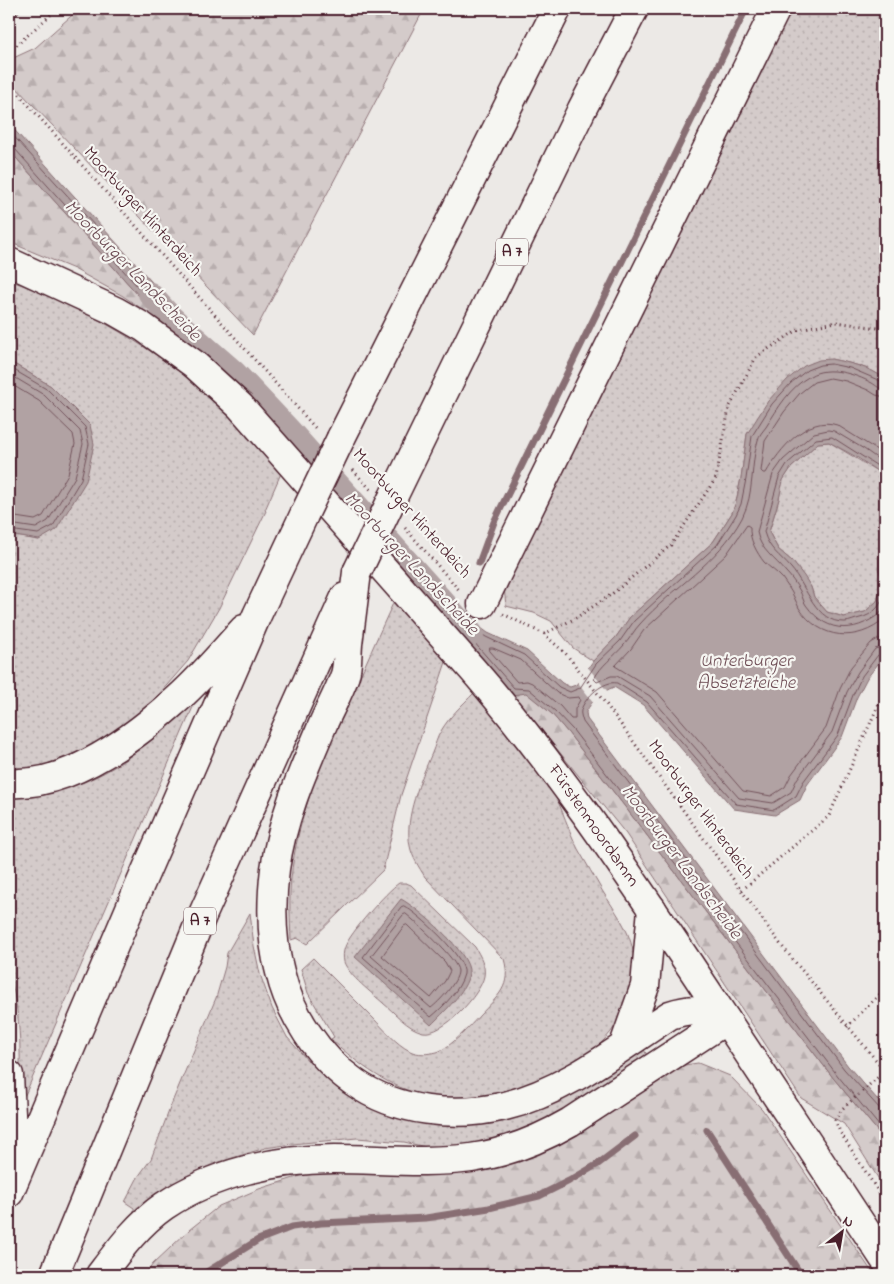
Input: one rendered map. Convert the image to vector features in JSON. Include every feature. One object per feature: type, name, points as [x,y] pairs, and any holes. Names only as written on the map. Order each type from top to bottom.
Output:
[{"type":"main road","points":[[12,1186],[139,886],[304,515],[330,434],[557,9]]},
{"type":"main road","name":"A 7","points":[[54,1275],[202,916],[357,572],[382,494],[634,9]]},
{"type":"main road","points":[[482,604],[776,9]]},
{"type":"main road","name":"Fürstenmoordamm","points":[[9,262],[106,306],[143,327],[194,364],[240,406],[504,705],[567,787],[652,909],[885,1260]]},
{"type":"main road","points":[[100,1275],[132,1235],[163,1207],[201,1186],[265,1165],[286,1162],[333,1159],[453,1159],[487,1155],[525,1144],[549,1134],[570,1122],[726,1020],[702,1010],[670,1015],[576,1076],[526,1100],[483,1111],[434,1111],[392,1101],[368,1091],[354,1082],[326,1057],[302,1025],[286,992],[280,972],[274,926],[273,899],[275,868],[282,836],[298,783],[345,674],[357,572]]},
{"type":"main road","points":[[9,783],[22,784],[58,775],[97,760],[144,727],[175,702],[258,615]]},
{"type":"main road","points":[[624,1045],[645,986],[652,909]]},
{"type":"main road","points":[[9,1075],[12,1186]]},
{"type":"path","points":[[9,52],[57,9]]},
{"type":"path","name":"Moorburger Hinterdeich","points":[[9,83],[330,434]]},
{"type":"path","points":[[544,634],[574,619],[612,594],[671,544],[716,478],[729,408],[756,357],[799,329],[836,322],[885,329]]},
{"type":"path","name":"Moorburger Hinterdeich","points":[[352,468],[382,494]]},
{"type":"path","name":"Moorburger Hinterdeich","points":[[404,528],[464,594],[544,634],[566,654],[606,704],[781,946],[885,1071]]},
{"type":"path","points":[[742,890],[829,816],[885,690]]},
{"type":"path","points":[[847,1027],[885,989]]},
{"type":"path","points":[[885,1071],[842,1109],[835,1120],[885,1202]]},
{"type":"green space","points":[[79,9],[424,9],[253,335],[9,80],[9,60],[35,48]]},
{"type":"green space","points":[[792,9],[885,9],[885,379],[866,368],[831,359],[755,423],[747,434],[736,502],[732,513],[713,542],[630,617],[616,637],[593,661],[573,648],[551,621],[534,613],[506,606],[504,587],[707,173]]},
{"type":"green space","points":[[9,150],[164,324],[123,296],[74,269],[9,242]]},
{"type":"green space","points":[[9,280],[65,303],[145,347],[194,383],[226,411],[282,471],[266,511],[219,608],[188,661],[146,709],[97,744],[43,766],[9,769],[9,535],[39,540],[90,425],[51,386],[9,361]]},
{"type":"green space","points":[[829,442],[877,471],[885,486],[885,537],[879,570],[883,583],[877,601],[865,612],[844,617],[827,612],[814,597],[811,587],[793,562],[778,549],[769,532],[783,480],[791,468],[818,443]]},
{"type":"green space","points":[[395,599],[446,662],[401,795],[383,870],[307,944],[297,938],[291,940],[291,879],[294,856],[305,811],[329,745]]},
{"type":"green space","points":[[526,692],[552,714],[569,734],[834,1079],[885,1140],[885,1189],[844,1124],[801,1098],[626,834],[513,695]]},
{"type":"green space","points":[[474,693],[503,725],[552,790],[578,849],[627,932],[631,942],[634,965],[633,978],[624,1011],[610,1033],[591,1052],[533,1083],[516,1089],[481,1098],[445,1099],[413,1092],[387,1081],[364,1067],[342,1049],[331,1039],[334,1037],[308,993],[301,969],[313,958],[395,1040],[410,1051],[420,1054],[437,1052],[448,1046],[460,1036],[502,990],[506,976],[504,959],[425,877],[412,854],[410,846],[409,823],[411,811],[438,736],[452,716]]},
{"type":"green space","points":[[188,704],[193,707],[22,1102],[19,1082],[20,1042],[18,1022],[14,991],[9,973],[9,795],[39,794],[65,789],[105,772],[141,749]]},
{"type":"green space","points":[[399,883],[411,885],[475,947],[483,964],[484,976],[469,1003],[450,1021],[431,1031],[423,1032],[407,1024],[367,989],[344,962],[344,949],[353,933],[378,903]]},
{"type":"green space","points":[[250,913],[260,974],[272,1008],[287,1037],[308,1061],[314,1057],[438,1122],[643,1048],[648,1057],[540,1126],[494,1141],[448,1148],[357,1138],[265,1148],[213,1164],[183,1179],[134,1215],[134,1208],[125,1202],[138,1177],[151,1159],[173,1100],[216,998],[227,953]]},
{"type":"green space","points":[[698,1063],[730,1076],[762,1109],[874,1275],[145,1275],[153,1264],[189,1230],[219,1206],[259,1189],[313,1172],[488,1167],[678,1066]]},
{"type":"water","points":[[9,124],[178,311],[164,324],[9,150]]},
{"type":"water","name":"Unterburger Absetzteiche","points":[[831,359],[866,368],[885,379],[885,486],[877,471],[858,458],[829,442],[818,443],[791,468],[783,480],[769,532],[778,549],[793,562],[804,576],[811,587],[814,597],[827,612],[844,617],[865,612],[877,601],[883,583],[879,570],[879,558],[885,537],[885,655],[867,678],[857,697],[842,737],[807,785],[800,800],[775,815],[734,809],[643,705],[614,687],[598,696],[586,712],[587,719],[848,1066],[885,1108],[885,1140],[834,1079],[569,734],[552,714],[526,693],[513,695],[444,616],[457,604],[477,625],[488,633],[527,651],[562,683],[570,687],[576,685],[593,661],[616,637],[630,617],[713,542],[732,513],[736,502],[747,434],[768,401],[787,380],[804,366],[819,360]]},
{"type":"water","points":[[9,361],[51,386],[90,425],[94,444],[86,481],[56,530],[39,540],[9,535]]},
{"type":"water","points":[[401,899],[431,921],[453,944],[468,965],[469,973],[464,987],[454,1001],[431,1025],[355,957]]},
{"type":"pier","points":[[586,665],[608,692],[594,703],[576,680]]},
{"type":"waterway","points":[[9,16],[17,9]]},
{"type":"waterway","points":[[479,563],[494,522],[746,9]]},
{"type":"waterway","name":"Moorburger Landscheide","points":[[150,294],[171,317],[234,372],[289,430],[472,634]]},
{"type":"waterway","points":[[707,1130],[801,1275]]},
{"type":"waterway","points":[[202,1275],[258,1240],[292,1227],[321,1223],[426,1218],[489,1208],[539,1196],[598,1164],[635,1136]]}]
